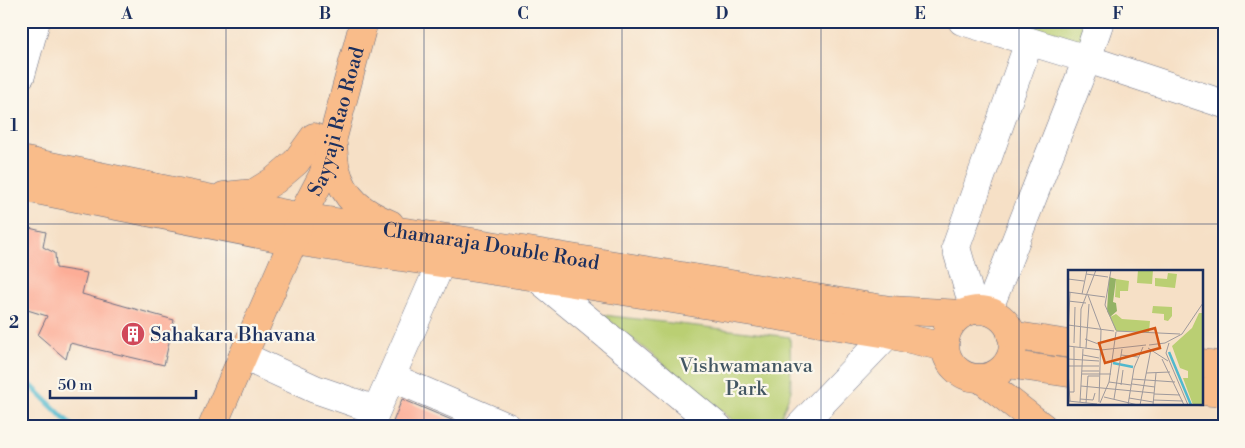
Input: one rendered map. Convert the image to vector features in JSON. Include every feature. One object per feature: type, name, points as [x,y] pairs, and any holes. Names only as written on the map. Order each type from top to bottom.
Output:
[{"type":"main road","name":"Sayyaji Rao Road","points":[[323,139],[345,21]]},
{"type":"main road","name":"Sayyaji Rao Road","points":[[212,427],[297,229],[305,172],[323,139],[364,21]]},
{"type":"main road","points":[[188,194],[229,196],[254,193],[276,180],[323,139],[344,188],[356,204],[374,218],[413,233]]},
{"type":"main road","name":"Chamaraja Double Road","points":[[21,160],[188,194],[297,229]]},
{"type":"main road","name":"Chamaraja Double Road","points":[[21,187],[297,229],[413,233],[890,310],[975,312]]},
{"type":"main road","points":[[297,229],[441,263],[888,334],[944,347]]},
{"type":"main road","points":[[975,312],[998,316],[1006,324],[1012,335],[1013,350],[1006,364],[995,374],[980,378],[967,376],[956,370],[948,360],[944,347],[946,334],[952,322],[975,312]]},
{"type":"main road","points":[[1012,335],[1068,344]]},
{"type":"main road","points":[[1202,363],[1224,366]]},
{"type":"main road","points":[[1006,364],[1068,373]]},
{"type":"main road","points":[[980,378],[1040,426]]},
{"type":"main road","points":[[1202,390],[1224,394]]},
{"type":"street","points":[[23,60],[36,21]]},
{"type":"street","points":[[962,21],[1087,59],[1224,104]]},
{"type":"street","points":[[975,312],[1087,59],[1100,21]]},
{"type":"street","points":[[975,312],[956,247],[1029,42]]},
{"type":"street","points":[[243,356],[373,418],[441,263]]},
{"type":"street","points":[[536,277],[718,427]]},
{"type":"street","points":[[799,427],[888,334]]},
{"type":"street","points":[[391,377],[508,427]]},
{"type":"green space","points":[[1011,21],[1096,21],[1087,44]]},
{"type":"green space","name":"Vishwamanava Park","points":[[603,315],[790,337],[791,391],[777,427],[741,427]]},
{"type":"building","points":[[21,226],[46,232],[43,247],[55,253],[56,268],[87,273],[82,294],[174,320],[164,365],[70,343],[66,359],[38,335],[47,316],[21,308]]},
{"type":"building","points":[[402,399],[468,427],[391,427]]},
{"type":"waterway","points":[[21,376],[73,427]]},
{"type":"place","name":"Sahakara Bhavana","points":[[133,334]]}]
